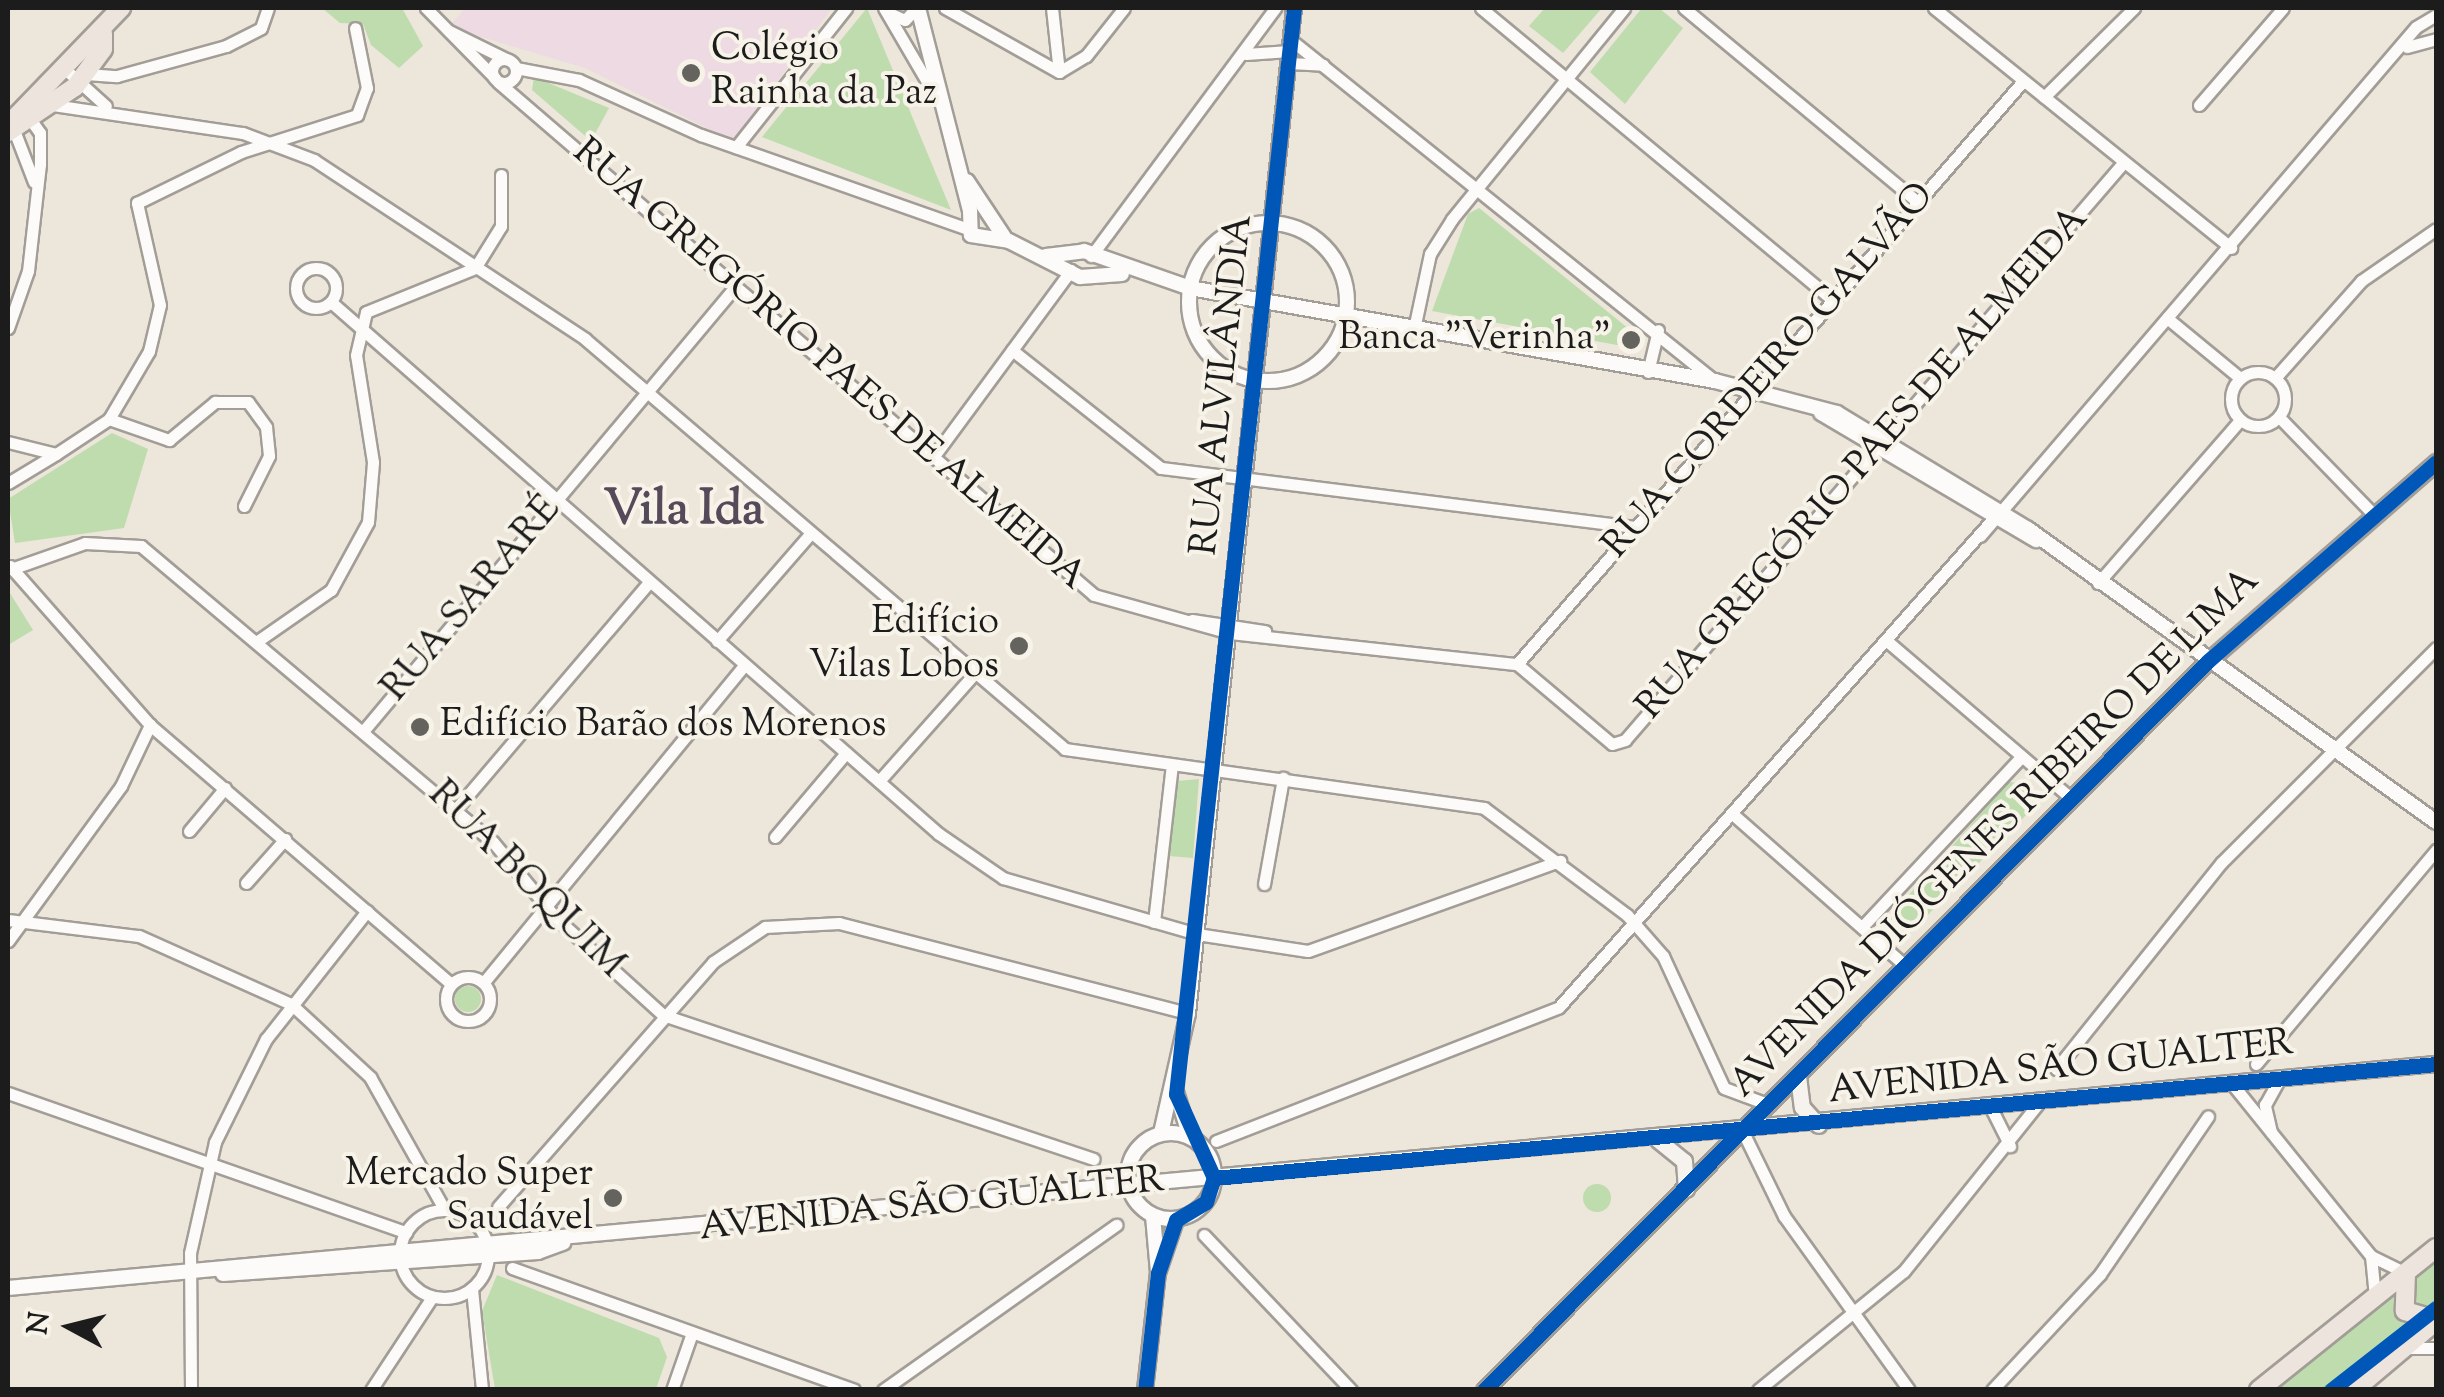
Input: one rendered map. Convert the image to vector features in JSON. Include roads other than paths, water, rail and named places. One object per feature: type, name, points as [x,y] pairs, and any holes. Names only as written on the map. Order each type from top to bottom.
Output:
[{"type":"main road","points":[[19,120],[54,106],[121,8]]},
{"type":"main road","points":[[19,120],[75,72]]},
{"type":"main road","name":"AVENIDA DIÓGENES RIBEIRO DE LIMA","points":[[1484,1390],[2208,661],[2436,462]]},
{"type":"main road","points":[[1798,1076],[1802,1107],[1818,1125]]},
{"type":"main road","points":[[1658,1140],[1684,1161],[1686,1189]]},
{"type":"main road","points":[[2259,1390],[2436,1248]]},
{"type":"main road","points":[[2406,1273],[2406,1311],[2436,1320]]},
{"type":"main road","points":[[2354,1390],[2436,1320]]},
{"type":"street","points":[[75,72],[106,78],[226,46],[261,28],[268,8]]},
{"type":"street","name":"RUA GREGÓRIO PAES DE ALMEIDA","points":[[426,8],[497,80],[1094,595],[1192,620],[1517,664],[1604,740],[1625,740],[2123,163]]},
{"type":"street","points":[[736,147],[846,8]]},
{"type":"street","points":[[885,9],[905,20],[932,8]]},
{"type":"street","points":[[945,8],[1059,72]]},
{"type":"street","points":[[1052,8],[1059,72]]},
{"type":"street","points":[[1059,72],[1086,56],[1124,8]]},
{"type":"street","points":[[934,456],[1012,350],[1246,54],[1275,8]]},
{"type":"street","name":"RUA ALVILÂNDIA","points":[[1176,1094],[1268,302],[1294,8]]},
{"type":"street","points":[[1480,8],[1833,300]]},
{"type":"street","points":[[1414,330],[1430,254],[1475,185],[1624,8]]},
{"type":"street","points":[[1684,8],[1918,202]]},
{"type":"street","points":[[1934,8],[2232,248]]},
{"type":"street","points":[[2044,97],[2134,8]]},
{"type":"street","points":[[2199,105],[2283,8]]},
{"type":"street","points":[[885,9],[932,90]]},
{"type":"street","points":[[1216,1140],[1548,1012],[1638,928],[2436,11]]},
{"type":"street","points":[[918,12],[932,90],[977,221]]},
{"type":"street","points":[[8,483],[109,418],[148,351],[160,305],[137,203],[280,142],[340,125],[362,106],[367,78],[355,28]]},
{"type":"street","name":"RUA GREGÓRIO PAES DE ALMEIDA","points":[[446,30],[512,69],[532,109]]},
{"type":"street","points":[[2406,47],[2436,38]]},
{"type":"street","points":[[1246,54],[1290,51],[1323,65],[1658,330],[1715,380]]},
{"type":"street","points":[[1290,51],[1323,65]]},
{"type":"street","points":[[512,69],[497,80],[494,65],[580,80],[736,147],[931,215],[977,221],[1046,256],[1414,330],[1648,372],[1715,380],[1820,414],[1883,443],[2036,540],[2436,822]]},
{"type":"street","points":[[75,72],[110,108]]},
{"type":"street","name":"RUA CORDEIRO GALVÃO","points":[[1517,664],[2023,81]]},
{"type":"street","points":[[54,106],[110,108],[280,142],[475,268],[650,391],[974,674],[1066,749],[1468,802],[1560,861],[1638,928],[1663,956],[1724,1088],[1770,1105]]},
{"type":"street","points":[[8,328],[28,271],[35,191],[19,120]]},
{"type":"street","points":[[19,120],[35,191]]},
{"type":"street","points":[[260,640],[331,590],[368,522],[374,483],[356,371],[360,328],[384,298],[475,268],[501,226],[500,174]]},
{"type":"street","points":[[1276,222],[1327,248],[1342,273],[1346,316],[1324,358],[1294,376],[1259,381],[1204,349],[1190,288],[1220,238],[1276,222]]},
{"type":"street","points":[[2167,318],[2240,378],[2275,378],[2361,281],[2436,229]]},
{"type":"street","name":"RUA SARARÉ","points":[[365,729],[735,287]]},
{"type":"street","points":[[332,302],[879,781],[1003,878],[1197,934],[1289,951],[1330,949],[1560,861]]},
{"type":"street","points":[[1648,372],[1658,330]]},
{"type":"street","points":[[1012,350],[1150,464],[1635,527]]},
{"type":"street","points":[[2240,378],[2230,399],[2240,420],[2260,427],[2279,417]]},
{"type":"street","points":[[2275,378],[2284,392],[2279,417]]},
{"type":"street","points":[[109,418],[169,440],[215,402],[248,402],[266,427],[269,456],[244,506]]},
{"type":"street","points":[[2279,417],[2373,514]]},
{"type":"street","points":[[2098,583],[2240,420]]},
{"type":"street","points":[[8,442],[56,454]]},
{"type":"street","points":[[717,640],[812,533]]},
{"type":"street","name":"RUA BOQUIM","points":[[9,566],[85,542],[142,546],[260,640],[456,810],[517,865],[545,906],[663,1014],[1094,1159]]},
{"type":"street","points":[[9,566],[150,725],[451,984],[452,1014],[474,1021],[490,1004],[484,982]]},
{"type":"street","points":[[456,810],[649,582]]},
{"type":"street","points":[[1887,642],[2072,798]]},
{"type":"street","points":[[2056,1069],[2161,932],[2330,745],[2436,648]]},
{"type":"street","points":[[484,982],[744,665]]},
{"type":"street","points":[[879,781],[974,674]]},
{"type":"street","points":[[8,941],[14,921],[121,786],[150,725]]},
{"type":"street","points":[[774,837],[846,752]]},
{"type":"street","points":[[1862,927],[2021,757]]},
{"type":"street","points":[[1154,922],[1172,766]]},
{"type":"street","points":[[1264,884],[1283,778]]},
{"type":"street","points":[[189,830],[225,788]]},
{"type":"street","points":[[1736,817],[1907,966]]},
{"type":"street","points":[[246,883],[285,839]]},
{"type":"street","points":[[2256,1064],[2436,850]]},
{"type":"street","points":[[191,1390],[190,1275],[208,1163],[245,1076],[291,1004],[367,911]]},
{"type":"street","points":[[498,1206],[663,1014],[738,939],[800,920],[1188,1013]]},
{"type":"street","points":[[14,921],[139,936],[291,1004],[380,1092],[444,1210],[474,1222],[488,1250],[472,1289],[482,1390]]},
{"type":"street","points":[[451,984],[470,976],[484,982]]},
{"type":"street","name":"AVENIDA SÃO GUALTER","points":[[11,1291],[488,1250],[2436,1064]]},
{"type":"street","points":[[2273,1136],[2265,1105],[2279,1080]]},
{"type":"street","points":[[2233,1085],[2371,1256],[2406,1273]]},
{"type":"street","points":[[8,1093],[406,1232]]},
{"type":"street","points":[[1145,1390],[1158,1272],[1153,1216],[1128,1186],[1134,1153],[1161,1134],[1176,1094]]},
{"type":"street","points":[[1158,1272],[1176,1220],[1206,1202],[1214,1178],[1190,1137],[1176,1094]]},
{"type":"street","points":[[1758,1390],[1904,1271],[2010,1146],[2040,1101]]},
{"type":"street","points":[[1990,1106],[2010,1146]]},
{"type":"street","points":[[1992,1390],[2100,1274],[2208,1116]]},
{"type":"street","points":[[1743,1132],[1784,1216],[1908,1390]]},
{"type":"street","points":[[1161,1134],[1190,1137]]},
{"type":"street","points":[[444,1210],[406,1232],[400,1257],[438,1298],[476,1317]]},
{"type":"street","points":[[1153,1216],[1176,1220]]},
{"type":"street","points":[[884,1390],[1116,1225]]},
{"type":"street","points":[[1204,1235],[1350,1390]]},
{"type":"street","points":[[2371,1256],[2375,1297]]},
{"type":"street","points":[[512,1268],[854,1390]]},
{"type":"street","points":[[372,1390],[438,1298],[472,1289]]},
{"type":"street","points":[[672,1390],[692,1333]]},
{"type":"street","points":[[2403,1349],[2436,1348]]},
{"type":"place","name":"Colégio Rainha da Paz","points":[[691,73]]},
{"type":"place","name":"Banca \"Verinha\"","points":[[1631,340]]},
{"type":"place","name":"Edifício Vilas Lobos","points":[[1019,646]]},
{"type":"place","name":"Edifício Barão dos Morenos","points":[[420,727]]},
{"type":"place","name":"Mercado Super Saudável","points":[[613,1198]]},
{"type":"district","name":"Vila Ida","points":[[684,512]]}]
